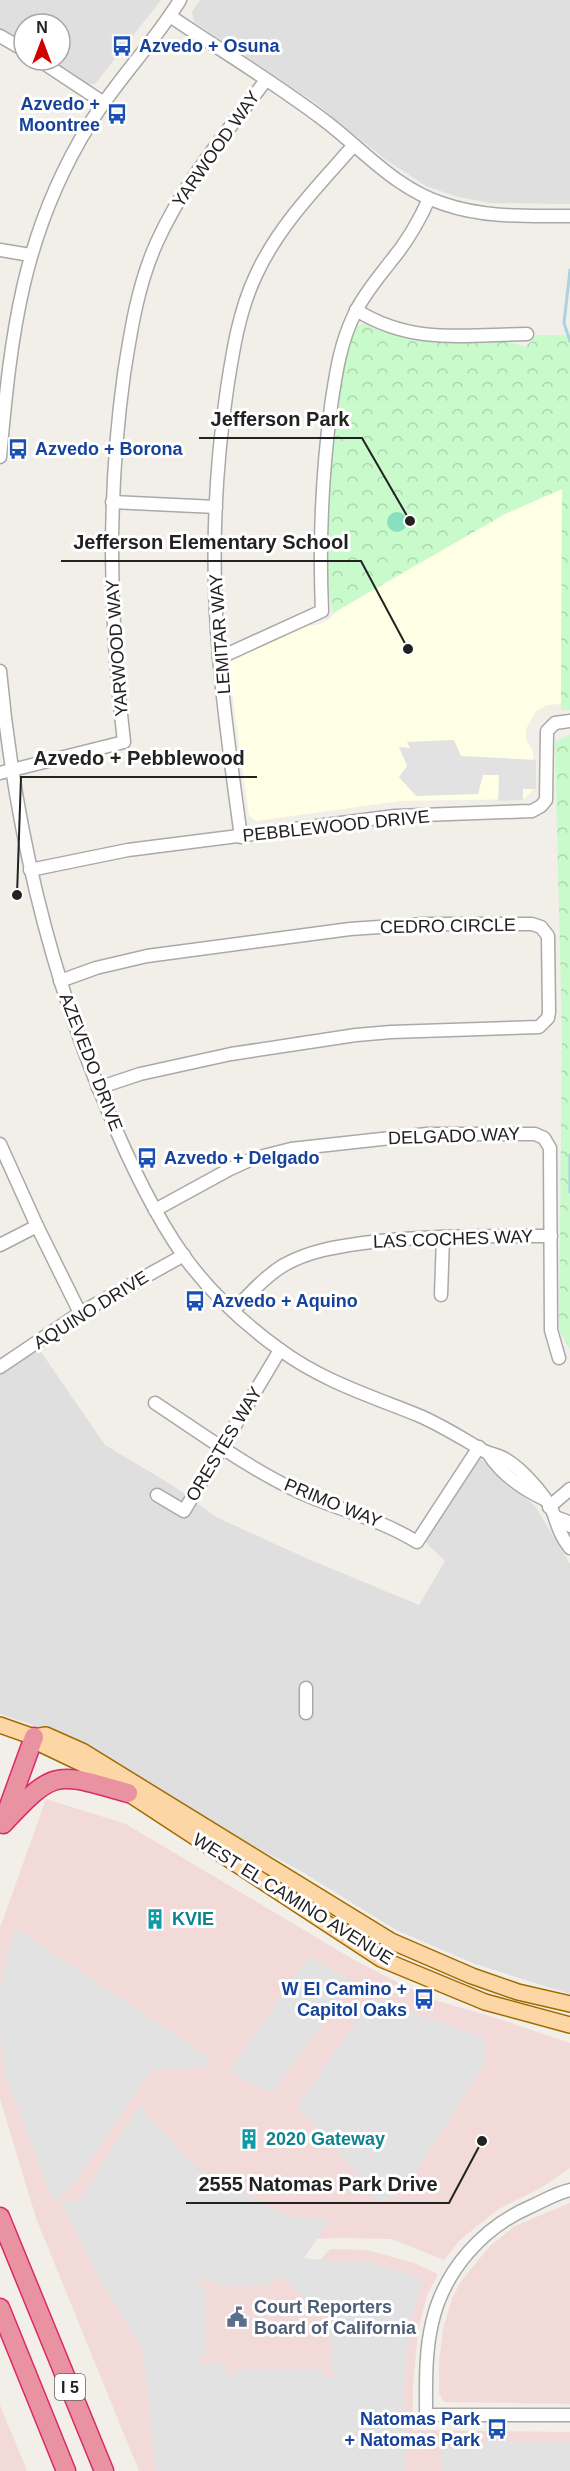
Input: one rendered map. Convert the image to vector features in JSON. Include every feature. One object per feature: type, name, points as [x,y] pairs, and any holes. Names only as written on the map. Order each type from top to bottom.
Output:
[{"type":"highway","points":[[1,1828],[34,1737]]},
{"type":"highway","points":[[1,1828],[33,1791],[51,1781],[74,1778],[128,1793]]},
{"type":"highway","name":"I 5","points":[[0,2217],[104,2471]]},
{"type":"highway","name":"I 5","points":[[0,2308],[66,2471]]},
{"type":"main road","name":"WEST EL CAMINO AVENUE","points":[[0,1725],[34,1737],[44,1745],[85,1765],[381,1959],[485,2002],[570,2025]]},
{"type":"main road","name":"WEST EL CAMINO AVENUE","points":[[34,1737],[46,1735],[82,1751],[391,1941],[472,1976],[518,1992],[570,2004]]},
{"type":"street","points":[[0,457],[6,352],[30,255],[52,193],[83,135],[104,103],[180,0]]},
{"type":"street","points":[[170,16],[328,123],[386,173],[429,199],[462,210],[484,214],[570,216]]},
{"type":"street","points":[[57,72],[104,103]]},
{"type":"street","name":"YARWOOD WAY","points":[[6,772],[124,742],[113,627],[112,502],[123,383],[135,307],[155,245],[183,193],[266,80]]},
{"type":"street","name":"LEMITAR WAY","points":[[241,837],[219,658],[216,507],[225,401],[234,343],[244,304],[255,276],[280,232],[354,144]]},
{"type":"street","points":[[219,658],[322,611],[321,524],[328,433],[338,363],[346,332],[367,291],[403,246],[429,199]]},
{"type":"street","points":[[0,250],[30,255]]},
{"type":"street","points":[[356,310],[387,327],[412,334],[527,334]]},
{"type":"street","points":[[112,502],[216,507]]},
{"type":"street","name":"AZEVEDO DRIVE","points":[[0,671],[6,772],[60,981],[98,1088],[155,1210],[184,1255],[233,1311],[280,1350],[346,1388],[421,1417],[483,1450],[504,1458],[537,1488],[570,1548]]},
{"type":"street","name":"PEBBLEWOOD DRIVE","points":[[30,870],[128,850],[395,816],[532,811],[546,800],[547,731],[555,723],[570,721]]},
{"type":"street","name":"CEDRO CIRCLE","points":[[60,981],[105,966],[147,956],[390,925],[532,924],[541,927],[548,936],[549,1012],[548,1018],[538,1027],[356,1035],[231,1054],[140,1074],[98,1088]]},
{"type":"street","name":"DELGADO WAY","points":[[155,1210],[230,1169],[291,1149],[417,1135],[535,1134],[544,1138],[550,1148],[551,1330],[559,1358]]},
{"type":"street","points":[[0,1144],[80,1313]]},
{"type":"street","points":[[0,1245],[37,1226]]},
{"type":"street","name":"LAS COCHES WAY","points":[[233,1311],[270,1274],[308,1254],[328,1248],[444,1237],[551,1236]]},
{"type":"street","points":[[441,1295],[444,1237]]},
{"type":"street","name":"AQUINO DRIVE","points":[[0,1368],[80,1313],[184,1255]]},
{"type":"street","name":"ORESTES WAY","points":[[157,1495],[184,1511],[280,1350]]},
{"type":"street","name":"PRIMO WAY","points":[[155,1403],[222,1447],[291,1487],[328,1503],[378,1520],[417,1542],[483,1450]]},
{"type":"street","points":[[549,1508],[570,1489]]},
{"type":"street","name":"AZEVEDO DRIVE","points":[[549,1508],[570,1526]]},
{"type":"street","points":[[306,1688],[306,1713]]},
{"type":"street","points":[[570,2179],[564,2191],[517,2213],[493,2228],[473,2246],[452,2275],[432,2322],[427,2358],[426,2415],[570,2415]]},
{"type":"shaded area","points":[[0,0],[161,0],[95,84],[84,84],[66,72],[72,72],[72,12],[12,12],[12,37],[0,29]]},
{"type":"shaded area","points":[[200,0],[570,0],[570,204],[490,203],[458,197],[426,186],[386,160],[314,102],[194,22],[192,12]]},
{"type":"shaded area","points":[[562,489],[561,704],[547,705],[536,711],[526,729],[526,739],[533,752],[534,789],[524,799],[400,801],[256,821],[249,816],[230,662],[302,627],[317,625],[328,620],[338,610],[505,513]]},
{"type":"shaded area","points":[[454,740],[461,756],[536,760],[536,789],[523,789],[523,800],[498,801],[499,775],[483,775],[478,794],[416,796],[399,777],[407,766],[399,747],[410,748],[407,742]]},
{"type":"shaded area","points":[[39,1349],[105,1445],[172,1485],[216,1517],[308,1559],[419,1605],[445,1561],[425,1542],[480,1458],[535,1506],[570,1564],[570,1994],[475,1964],[396,1930],[299,1870],[204,1820],[70,1738],[0,1714],[0,1375]]},
{"type":"shaded area","points":[[46,1799],[126,1824],[354,1960],[431,1999],[570,2043],[570,2168],[544,2186],[497,2210],[459,2241],[444,2260],[392,2239],[340,2238],[314,2239],[303,2259],[320,2260],[330,2249],[367,2250],[414,2263],[438,2274],[427,2295],[418,2331],[413,2386],[413,2430],[570,2432],[570,2471],[139,2471],[36,2218],[0,2099],[0,1928]]},
{"type":"shaded area","points":[[15,1928],[209,2057],[205,2068],[151,2070],[73,2186],[53,2201],[5,2074],[0,2036],[0,1986]]},
{"type":"shaded area","points":[[309,1956],[352,1982],[272,2094],[229,2072]]},
{"type":"shaded area","points":[[372,1998],[485,2038],[486,2062],[404,2190],[378,2204],[359,2176],[297,2106]]},
{"type":"shaded area","points":[[139,2106],[195,2167],[288,2216],[330,2220],[304,2258],[367,2261],[423,2279],[408,2330],[404,2395],[406,2471],[156,2471],[143,2352],[95,2270],[60,2200],[79,2201]],"holes":[[[203,2279],[212,2280],[212,2285],[269,2285],[269,2279],[285,2279],[308,2302],[308,2312],[330,2312],[331,2371],[337,2372],[337,2377],[322,2376],[322,2369],[232,2369],[232,2376],[228,2376],[225,2373],[229,2367],[221,2361],[217,2365],[215,2365],[215,2358],[211,2358],[211,2365],[200,2362],[199,2357],[206,2357],[205,2286],[198,2285]]]},
{"type":"shaded area","points":[[570,2203],[570,2404],[444,2402],[439,2393],[439,2362],[443,2329],[453,2296],[462,2280],[490,2246],[515,2226]]},
{"type":"shaded area","points":[[0,2405],[27,2471],[0,2471]]},
{"type":"shaded area","points":[[442,2441],[570,2441],[570,2471],[441,2471]]},
{"type":"green space","points":[[364,324],[383,332],[418,339],[501,338],[524,347],[536,335],[570,335],[570,710],[561,710],[562,489],[505,514],[333,613],[327,585],[326,541],[330,460],[343,361],[355,326]]},
{"type":"green space","points":[[393,512],[401,512],[407,518],[407,526],[401,532],[393,532],[387,526],[387,518]]},
{"type":"green space","points":[[570,735],[570,1349],[559,1330],[562,1038],[555,742]]},
{"type":"waterway","points":[[570,270],[564,323],[570,341]]},
{"type":"waterway","points":[[570,1155],[570,1192]]},
{"type":"place","name":"Azvedo + Osuna","points":[[122,46]]},
{"type":"place","name":"Azvedo + Moontree","points":[[117,114]]},
{"type":"place","name":"Azvedo + Borona","points":[[18,449]]},
{"type":"place","name":"Jefferson Park","points":[[410,521]]},
{"type":"place","name":"Jefferson Elementary School","points":[[408,649]]},
{"type":"place","name":"Azvedo + Pebblewood","points":[[17,895]]},
{"type":"place","name":"Azvedo + Delgado","points":[[147,1158]]},
{"type":"place","name":"Azvedo + Aquino","points":[[195,1301]]},
{"type":"place","name":"KVIE","points":[[155,1919]]},
{"type":"place","name":"W El Camino + Capitol Oaks","points":[[424,1999]]},
{"type":"place","name":"2020 Gateway","points":[[249,2139]]},
{"type":"place","name":"2555 Natomas Park Drive","points":[[482,2141]]},
{"type":"place","name":"Court Reporters Board of California","points":[[237,2317]]},
{"type":"place","name":"Natomas Park + Natomas Park","points":[[497,2429]]}]
